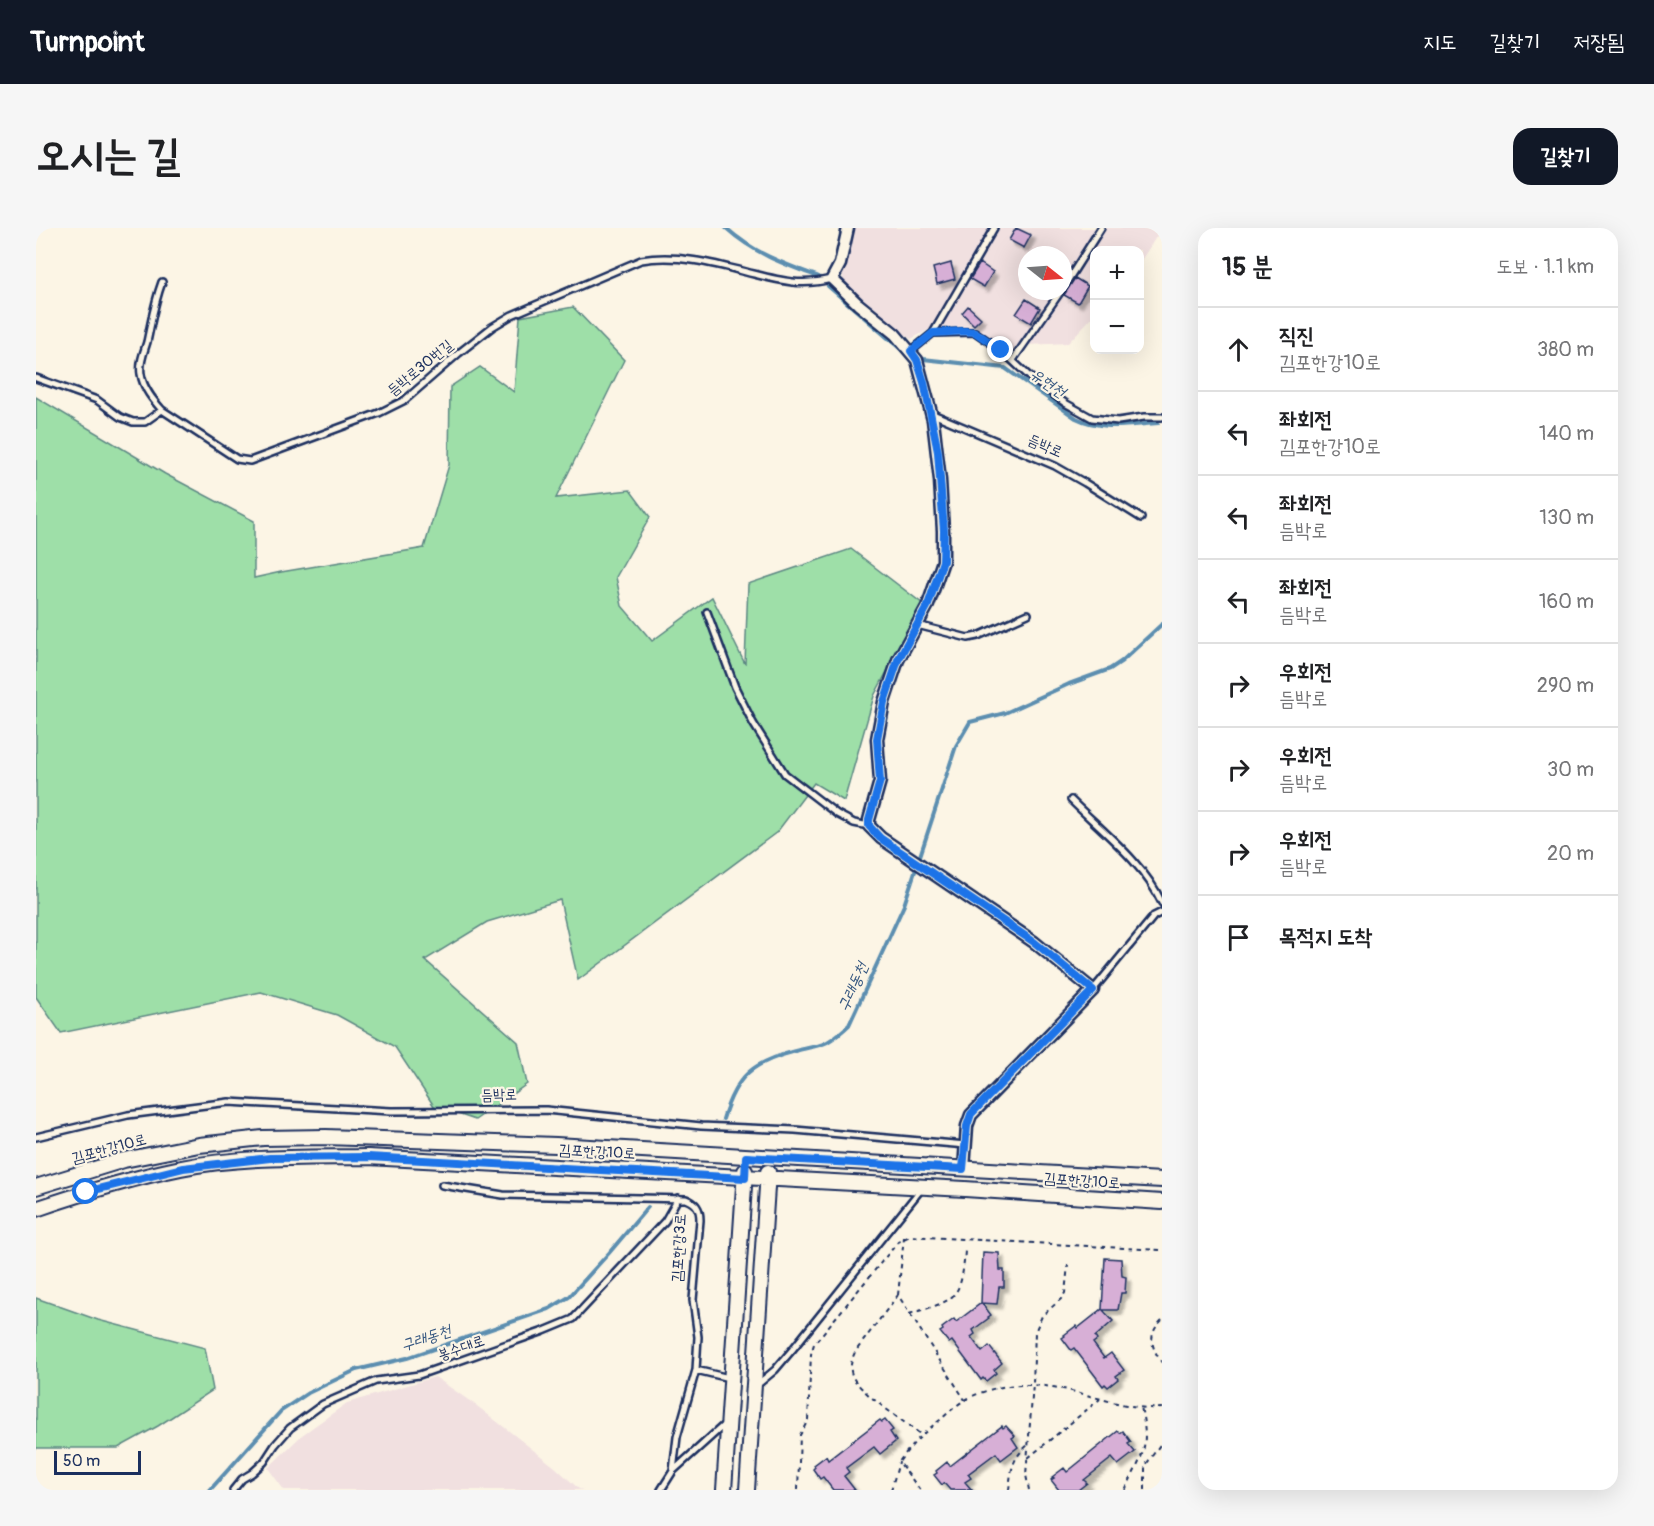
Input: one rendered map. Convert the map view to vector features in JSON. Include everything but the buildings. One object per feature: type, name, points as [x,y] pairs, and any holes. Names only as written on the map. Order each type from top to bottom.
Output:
[{"type":"street","points":[[848,228],[840,264],[832,279],[895,334],[917,360],[938,452],[944,551],[940,572],[928,605],[898,660],[879,718],[877,757],[880,781],[869,826],[880,838],[1034,942],[1093,990],[971,1114],[967,1126],[963,1169]]},
{"type":"street","name":"김포한강10로","points":[[36,1187],[124,1160],[199,1145],[263,1138],[326,1137],[544,1145],[1162,1180]]},
{"type":"street","name":"김포한강10로","points":[[36,1209],[86,1192],[183,1168],[270,1158],[368,1157],[1162,1202]]},
{"type":"street","points":[[724,1490],[746,1157]]},
{"type":"street","points":[[747,1490],[768,1158]]},
{"type":"lane","points":[[911,351],[933,333],[994,228]]},
{"type":"lane","points":[[1072,273],[1101,228]]},
{"type":"lane","name":"듬박로30번길","points":[[162,410],[237,459],[250,461],[379,413],[405,400],[450,360],[492,327],[512,315],[641,260],[660,257],[699,261],[795,283],[813,283],[832,279]]},
{"type":"lane","points":[[36,378],[97,400],[120,417],[133,422],[145,422],[162,410],[153,401],[145,387],[140,364],[162,282]]},
{"type":"lane","points":[[1013,360],[1054,300]]},
{"type":"lane","points":[[933,333],[975,332],[985,337],[1031,378],[1065,403],[1092,417],[1118,421],[1162,417]]},
{"type":"lane","name":"듬박로","points":[[931,414],[1055,466],[1141,518]]},
{"type":"lane","points":[[707,612],[735,687],[753,723],[785,774],[837,814],[854,823],[869,826]]},
{"type":"lane","points":[[917,625],[968,638],[978,636],[1028,614]]},
{"type":"lane","points":[[1071,800],[1144,872],[1162,903]]},
{"type":"lane","points":[[1093,990],[1154,916],[1162,912]]},
{"type":"lane","name":"듬박로","points":[[36,1137],[128,1115],[229,1102],[391,1111],[546,1110],[701,1126],[806,1131],[966,1145]]},
{"type":"lane","name":"김포한강3로","points":[[441,1185],[503,1195],[554,1194],[686,1198],[694,1202],[700,1210],[693,1300],[698,1337],[696,1370]]},
{"type":"lane","points":[[753,1388],[775,1370],[792,1350],[923,1187]]},
{"type":"lane","name":"봉수대로","points":[[233,1490],[242,1479],[264,1462],[275,1444],[290,1428],[323,1404],[376,1381],[419,1375],[544,1331],[573,1318],[665,1221],[678,1198]]},
{"type":"lane","points":[[673,1471],[677,1437],[696,1370],[731,1378]]},
{"type":"lane","points":[[661,1490],[673,1471],[728,1421]]},
{"type":"path","points":[[904,1237],[898,1295],[855,1352],[852,1360],[852,1375],[864,1391],[921,1435]]},
{"type":"path","points":[[798,1490],[800,1435],[808,1420],[811,1354],[814,1344],[904,1237],[1162,1250]]},
{"type":"path","points":[[909,1314],[938,1305],[954,1296],[962,1279],[965,1251]]},
{"type":"path","points":[[1029,1490],[1027,1459],[1035,1332],[1037,1323],[1065,1293],[1068,1265]]},
{"type":"path","points":[[898,1295],[964,1400]]},
{"type":"path","points":[[1162,1320],[1156,1326],[1151,1340],[1152,1347],[1162,1363]]},
{"type":"path","points":[[891,1490],[899,1462],[921,1435],[964,1400],[1001,1386],[1033,1384],[1141,1407],[1162,1408]]},
{"type":"path","points":[[1027,1459],[1100,1399]]},
{"type":"path","points":[[1125,1490],[1145,1448],[1141,1407]]},
{"type":"path","points":[[1145,1490],[1146,1466],[1162,1442]]},
{"type":"path","points":[[1009,1490],[1014,1460],[1028,1445]]},
{"type":"path","points":[[899,1462],[920,1490]]},
{"type":"path","points":[[1138,1466],[1146,1466]]},
{"type":"shaded area","points":[[853,228],[1162,228],[1144,256],[1144,246],[1090,246],[1090,319],[1068,343],[1029,345],[1020,359],[1001,343],[974,328],[930,329],[911,339],[843,283],[843,269]]},
{"type":"shaded area","points":[[435,1377],[477,1406],[583,1490],[284,1490],[268,1468],[302,1435],[347,1403]]},
{"type":"green space","points":[[573,307],[624,360],[556,498],[630,490],[650,517],[616,577],[622,606],[652,641],[712,597],[745,664],[748,584],[851,549],[923,604],[874,696],[844,801],[814,783],[777,832],[578,980],[560,900],[487,922],[425,960],[518,1042],[527,1084],[475,1120],[434,1106],[395,1047],[337,1015],[261,992],[61,1033],[36,997],[36,397],[165,474],[254,521],[254,578],[424,548],[449,465],[450,387],[480,367],[514,392],[520,317]]},
{"type":"green space","points":[[36,1298],[98,1320],[205,1348],[213,1390],[158,1426],[118,1448],[36,1448]]},
{"type":"waterway","name":"유현천","points":[[726,228],[759,252],[819,277]]},
{"type":"waterway","name":"유현천","points":[[828,286],[904,352]]},
{"type":"waterway","name":"유현천","points":[[923,359],[1005,368],[1076,418],[1096,425],[1158,423]]},
{"type":"waterway","points":[[723,1119],[740,1081],[757,1066],[781,1055],[823,1044],[849,1025],[904,905],[956,746],[970,722],[1005,713],[1069,684],[1110,669],[1122,661],[1162,624]]},
{"type":"waterway","name":"구래동천","points":[[210,1490],[281,1411],[308,1393],[356,1370],[407,1358],[549,1309],[569,1297],[648,1207]]},
{"type":"route","points":[[86,1192],[183,1168],[270,1158],[368,1157],[564,1166],[745,1178],[746,1157],[963,1169],[967,1126],[971,1114],[1093,990],[1034,942],[880,838],[869,826],[880,781],[877,757],[879,718],[898,660],[928,605],[940,572],[944,551],[938,452],[933,420],[917,360],[911,351],[933,333],[964,331],[975,332],[985,337],[1001,350]]}]
